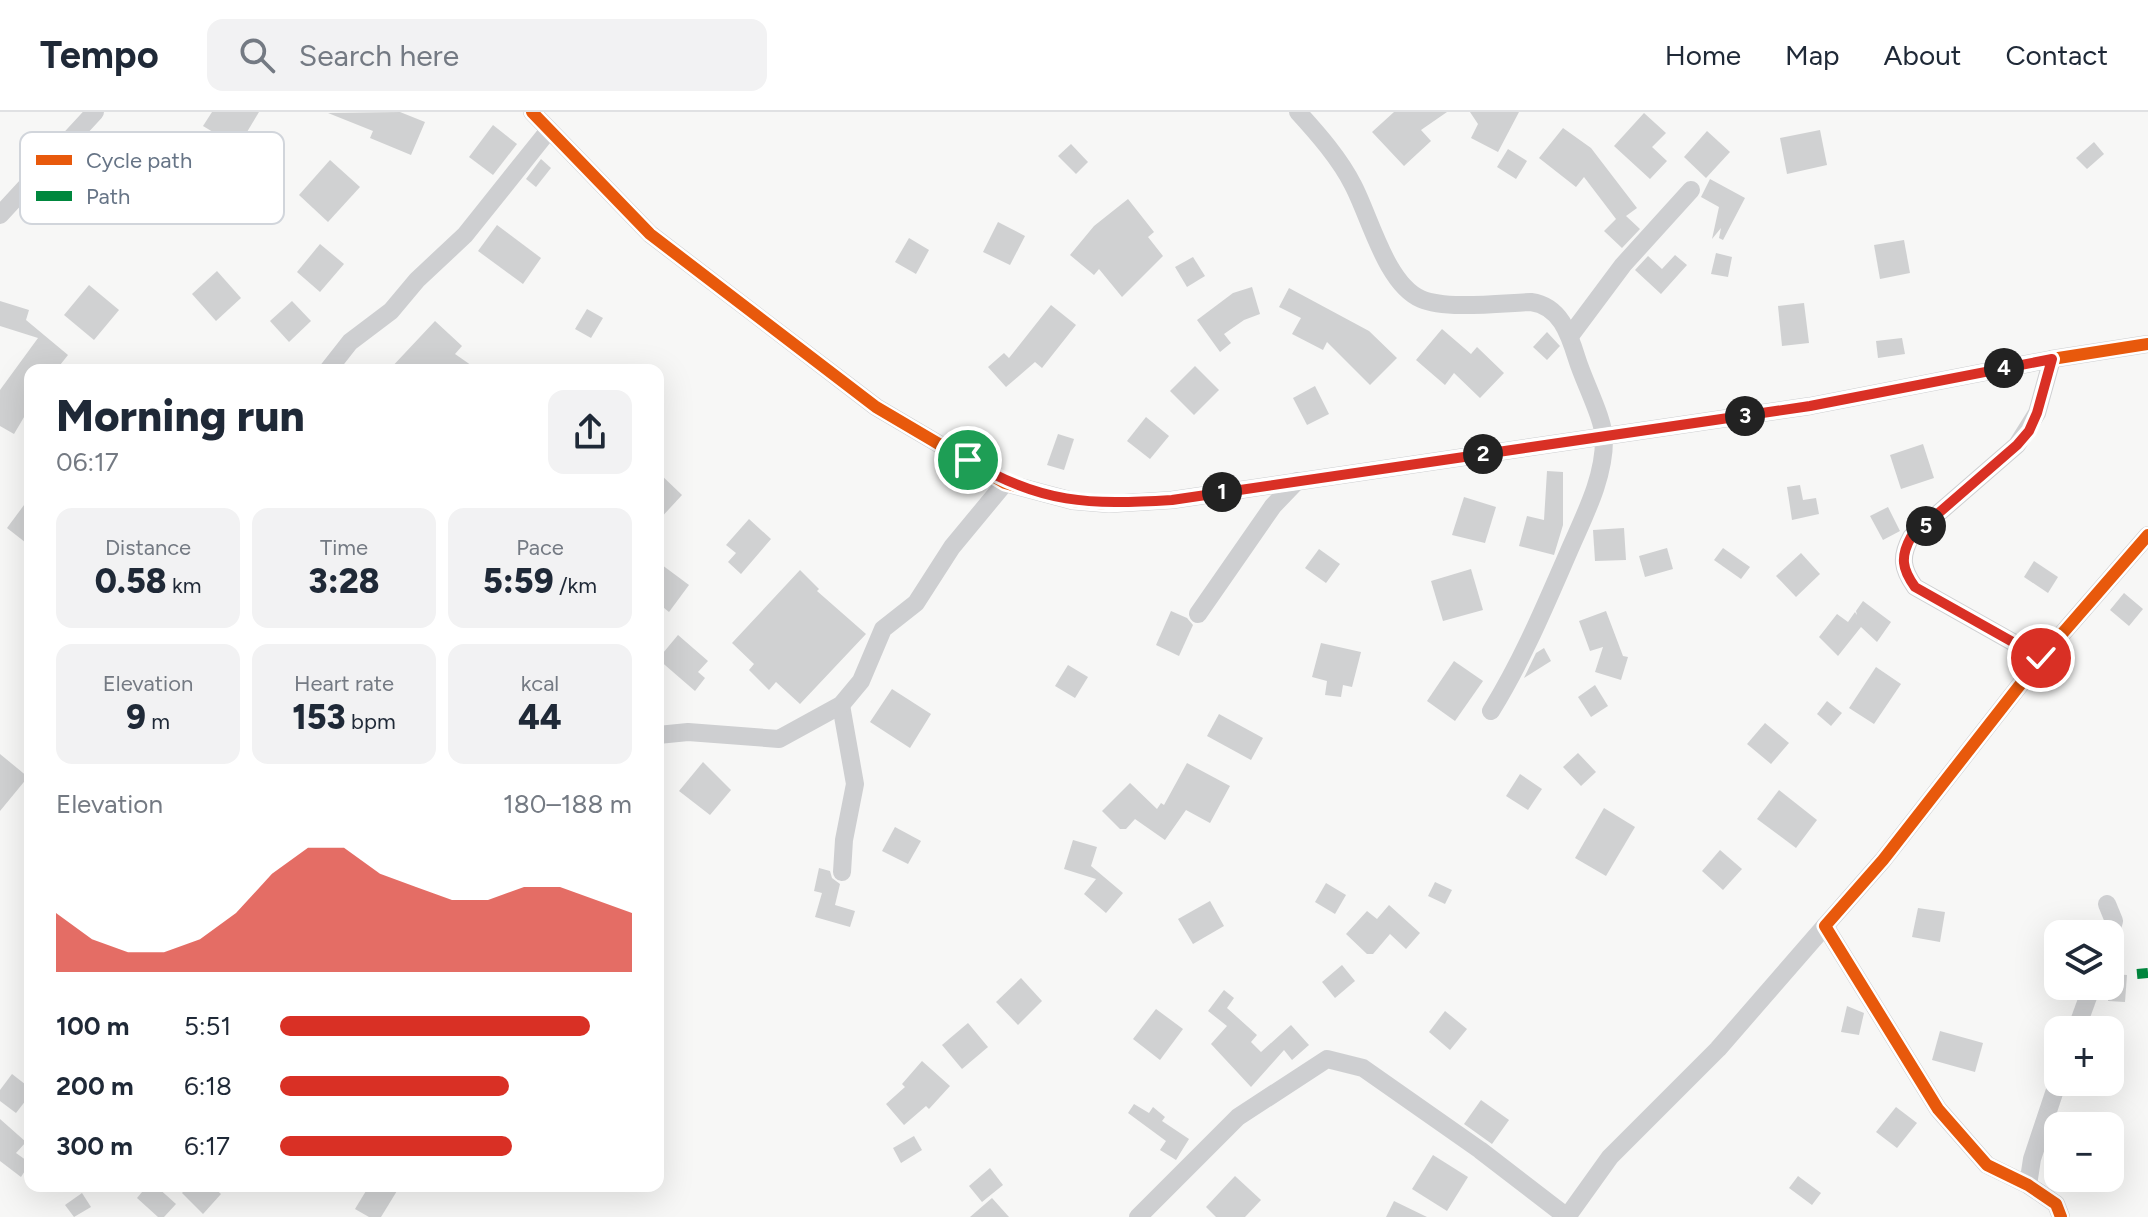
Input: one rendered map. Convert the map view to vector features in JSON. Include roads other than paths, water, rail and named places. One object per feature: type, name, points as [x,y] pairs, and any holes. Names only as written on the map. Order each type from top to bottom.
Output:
[{"type":"street","points":[[77,132],[95,112]]},
{"type":"street","points":[[532,112],[650,234],[876,407],[1005,483],[1073,501],[1109,504],[1172,500],[1604,437],[1810,406],[2052,359],[2148,344]]},
{"type":"street","points":[[1298,112],[1348,176],[1376,239],[1401,284],[1412,294],[1423,301],[1438,303],[1541,303],[1556,313],[1570,336],[1604,437],[1602,465],[1546,607],[1520,664],[1491,711]]},
{"type":"street","points":[[333,364],[350,342],[391,311],[417,280],[465,235],[549,130]]},
{"type":"street","points":[[1570,336],[1615,275],[1691,190]]},
{"type":"street","points":[[0,215],[20,193]]},
{"type":"street","points":[[2041,658],[1915,587],[1905,573],[1902,553],[1911,537],[2029,431],[2052,359]]},
{"type":"street","points":[[1198,614],[1273,506],[1297,481]]},
{"type":"street","points":[[664,734],[688,732],[779,739],[841,705],[861,681],[883,629],[916,603],[952,547],[1005,483]]},
{"type":"street","points":[[1138,1217],[1238,1117],[1327,1059],[1363,1068],[1480,1150],[1567,1217],[1610,1157],[1718,1049],[1883,860],[2041,658],[2148,535]]},
{"type":"street","points":[[841,705],[855,784],[844,840],[842,872]]},
{"type":"street","points":[[2107,904],[2114,920]]},
{"type":"street","points":[[1825,926],[1938,1109],[1987,1165],[2028,1185],[2056,1204],[2061,1217]]},
{"type":"street","points":[[2028,1185],[2032,1159],[2053,1096]]}]
